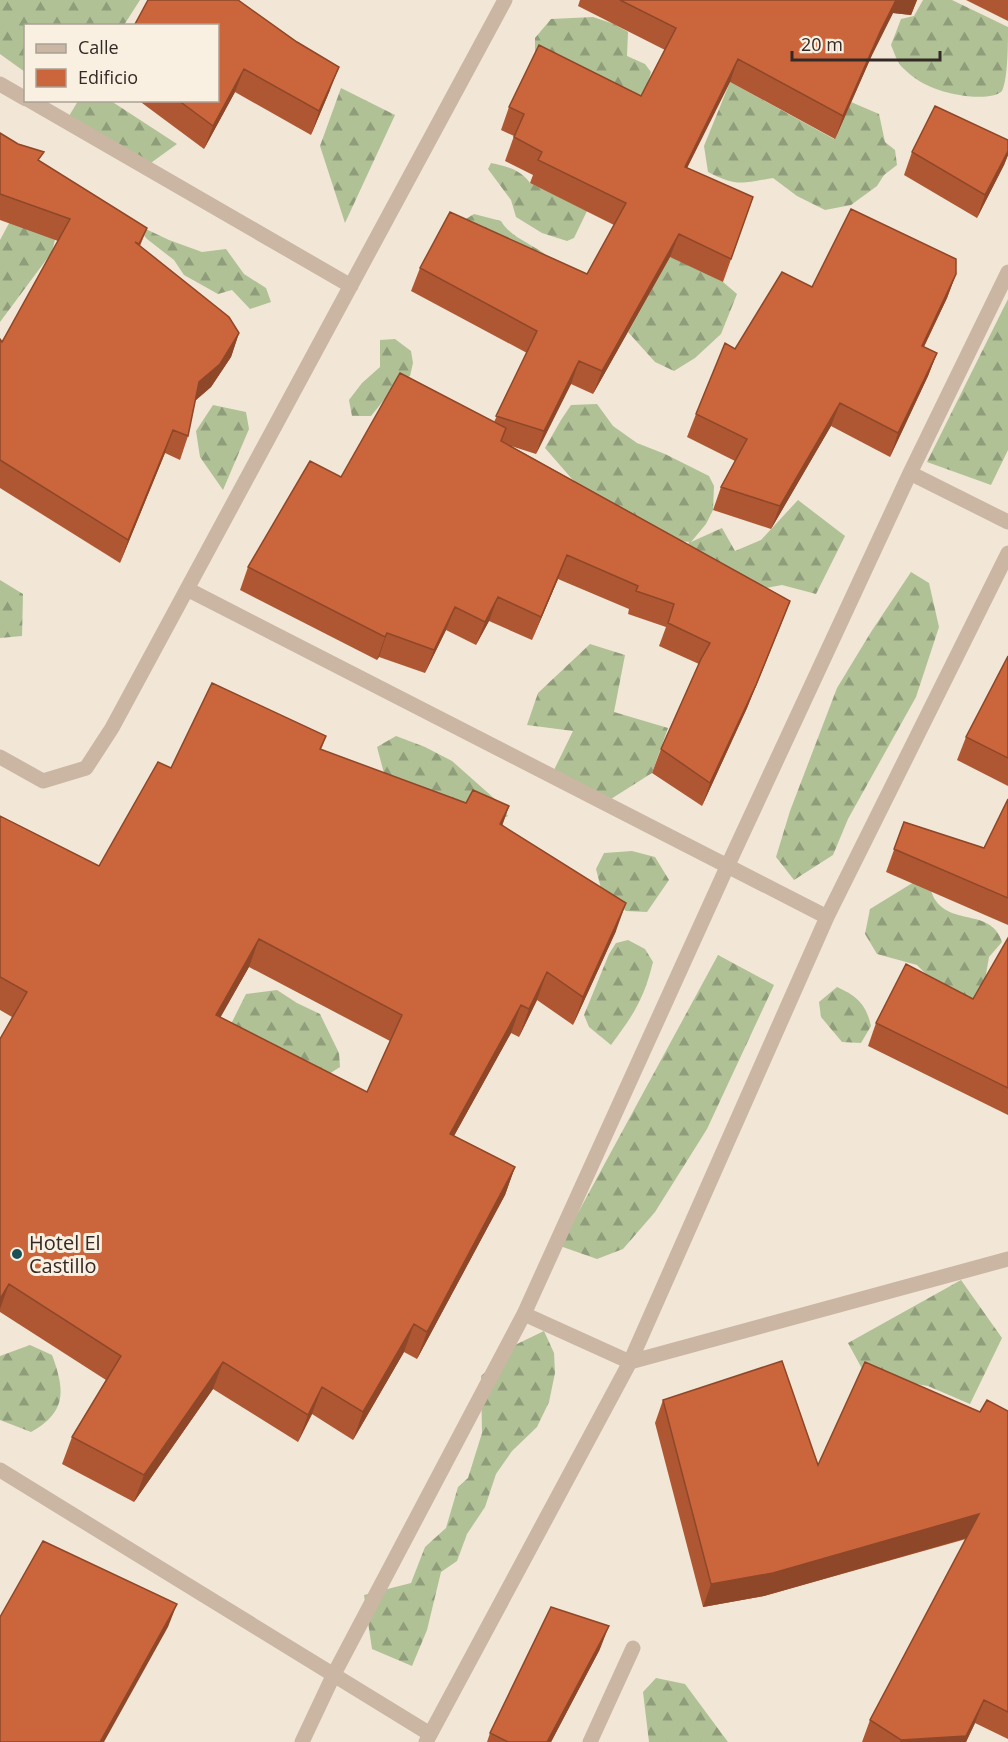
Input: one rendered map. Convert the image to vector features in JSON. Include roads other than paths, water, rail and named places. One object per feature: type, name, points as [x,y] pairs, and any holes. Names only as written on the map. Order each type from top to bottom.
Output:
[{"type":"street","points":[[0,757],[43,781],[86,768],[112,728],[506,0]]},
{"type":"street","points":[[0,84],[24,98]]},
{"type":"street","points":[[30,102],[351,286]]},
{"type":"street","points":[[302,1742],[334,1674],[524,1314],[727,867],[910,473],[1008,272]]},
{"type":"street","points":[[910,473],[1008,522]]},
{"type":"street","points":[[0,1470],[334,1674],[428,1738],[630,1362],[827,917],[1008,552]]},
{"type":"street","points":[[187,589],[827,917]]},
{"type":"street","points":[[524,1314],[630,1362],[1008,1259]]},
{"type":"street","points":[[590,1742],[633,1648]]},
{"type":"place","name":"Hotel El Castillo","points":[[17,1254]]}]
